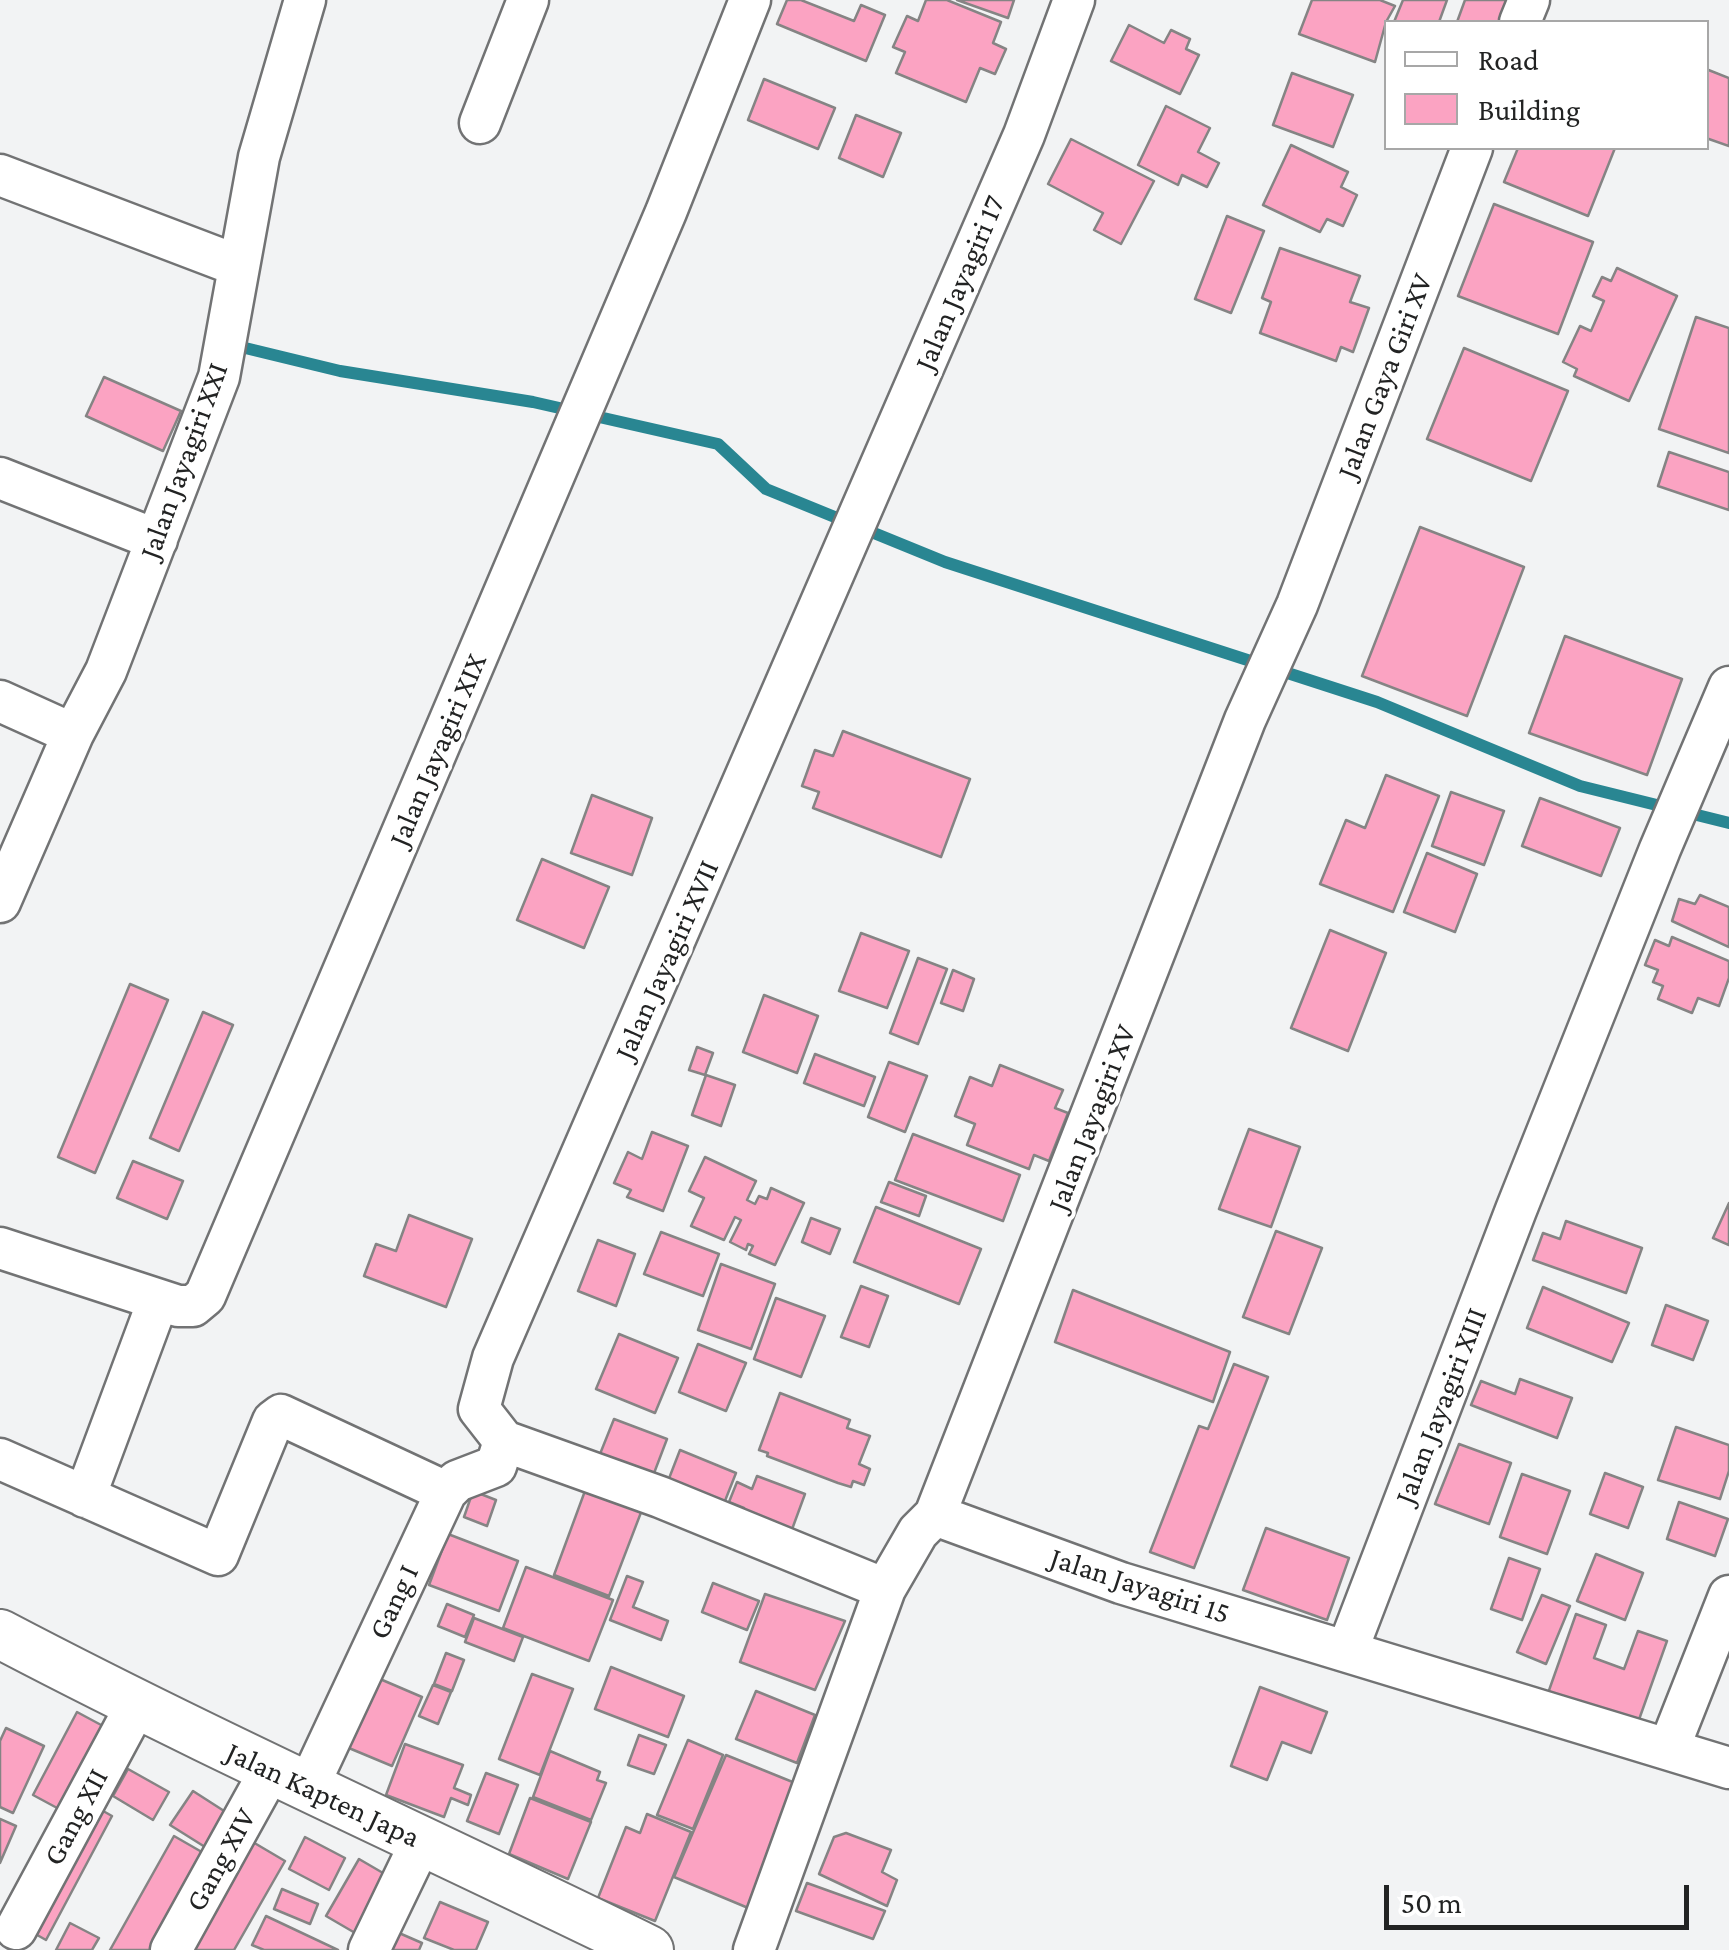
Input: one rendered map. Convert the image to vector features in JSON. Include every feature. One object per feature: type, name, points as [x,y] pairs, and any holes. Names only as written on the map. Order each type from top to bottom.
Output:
[{"type":"street","points":[[480,123],[528,0]]},
{"type":"street","name":"Jalan Jayagiri XIX","points":[[4,1260],[186,1308],[205,1296],[666,212],[750,0]]},
{"type":"street","name":"Jalan Jayagiri 17","points":[[840,562],[1024,135],[1074,0]]},
{"type":"street","name":"Jalan Jayagiri XXI","points":[[0,902],[73,734],[106,670],[219,377],[259,157],[294,3]]},
{"type":"street","name":"Jalan Gaya Giri XV","points":[[1245,720],[1297,605],[1471,150]]},
{"type":"street","points":[[0,176],[239,266]]},
{"type":"street","points":[[0,478],[157,540]]},
{"type":"street","name":"Jalan Jayagiri XVII","points":[[504,1441],[479,1409],[493,1358],[840,562]]},
{"type":"street","name":"Jalan Jayagiri XIII","points":[[1348,1650],[1516,1210],[1660,849],[1729,688]]},
{"type":"street","points":[[0,701],[73,734]]},
{"type":"street","name":"Jalan Jayagiri XV","points":[[754,1950],[885,1589],[918,1532],[935,1516],[1245,720]]},
{"type":"street","points":[[85,1497],[158,1302]]},
{"type":"street","points":[[0,1460],[218,1555],[272,1421],[281,1416],[446,1492],[456,1481],[496,1466],[504,1441],[660,1497],[885,1589]]},
{"type":"street","name":"Gang I","points":[[288,1780],[446,1492]]},
{"type":"street","name":"Jalan Jayagiri 15","points":[[935,1516],[1122,1583],[1348,1650]]},
{"type":"street","points":[[1669,1748],[1729,1596]]},
{"type":"street","name":"Jalan Kapten Japa","points":[[0,1634],[288,1780],[650,1950]]},
{"type":"street","points":[[1348,1650],[1729,1768]]},
{"type":"street","name":"Gang XII","points":[[16,1929],[136,1706]]},
{"type":"street","name":"Gang XIV","points":[[172,1950],[288,1780]]},
{"type":"street","points":[[369,1950],[420,1842]]},
{"type":"building","points":[[787,0],[801,0],[854,21],[861,5],[885,15],[866,61],[777,24]]},
{"type":"building","points":[[926,0],[947,0],[1001,22],[993,43],[1006,49],[995,74],[980,68],[966,102],[896,73],[905,52],[893,47],[907,16],[918,21]]},
{"type":"building","points":[[957,0],[1014,0],[1008,18]]},
{"type":"building","points":[[1312,0],[1380,0],[1395,6],[1384,20],[1375,62],[1299,34]]},
{"type":"building","points":[[1403,0],[1447,0],[1440,20],[1395,20]]},
{"type":"building","points":[[1465,0],[1508,0],[1501,20],[1458,20]]},
{"type":"building","points":[[1129,25],[1164,43],[1171,30],[1190,39],[1186,49],[1199,55],[1180,94],[1111,61]]},
{"type":"building","points":[[1709,70],[1729,78],[1729,146],[1709,139]]},
{"type":"building","points":[[1292,73],[1353,95],[1333,147],[1273,125]]},
{"type":"building","points":[[764,79],[835,108],[818,149],[748,120]]},
{"type":"building","points":[[1166,106],[1210,128],[1198,152],[1219,163],[1207,187],[1182,175],[1178,185],[1138,165]]},
{"type":"building","points":[[856,115],[901,133],[883,177],[839,158]]},
{"type":"building","points":[[1071,139],[1154,181],[1121,244],[1094,230],[1103,213],[1048,184]]},
{"type":"building","points":[[1291,145],[1348,172],[1341,187],[1357,195],[1343,226],[1327,219],[1320,232],[1263,205]]},
{"type":"building","points":[[1517,150],[1614,150],[1588,216],[1504,182]]},
{"type":"building","points":[[1494,204],[1593,242],[1558,334],[1458,296]]},
{"type":"building","points":[[1227,216],[1264,231],[1231,313],[1195,299]]},
{"type":"building","points":[[1280,248],[1360,276],[1350,302],[1369,308],[1353,352],[1341,347],[1336,361],[1260,333],[1271,302],[1262,298]]},
{"type":"building","points":[[1617,268],[1677,296],[1629,401],[1574,376],[1577,369],[1563,362],[1580,326],[1591,331],[1604,301],[1593,296],[1602,277],[1611,281]]},
{"type":"building","points":[[1696,317],[1729,328],[1729,453],[1659,429]]},
{"type":"building","points":[[1464,348],[1568,391],[1531,481],[1427,439]]},
{"type":"building","points":[[104,377],[181,411],[163,451],[86,416]]},
{"type":"building","points":[[1669,452],[1729,472],[1729,510],[1658,486]]},
{"type":"building","points":[[1420,527],[1524,567],[1467,716],[1362,676]]},
{"type":"building","points":[[1565,636],[1682,679],[1647,775],[1529,733]]},
{"type":"building","points":[[843,731],[970,779],[941,857],[813,808],[819,792],[802,786],[815,750],[833,756]]},
{"type":"building","points":[[1386,775],[1439,796],[1393,912],[1320,884],[1346,820],[1365,828]]},
{"type":"building","points":[[1451,792],[1504,811],[1484,865],[1432,846]]},
{"type":"building","points":[[592,795],[652,818],[632,875],[571,853]]},
{"type":"building","points":[[1540,798],[1620,828],[1601,876],[1522,846]]},
{"type":"building","points":[[1427,853],[1477,874],[1455,932],[1404,912]]},
{"type":"building","points":[[542,859],[609,887],[584,948],[517,920]]},
{"type":"building","points":[[1700,895],[1729,907],[1729,947],[1672,921],[1679,899],[1695,904]]},
{"type":"building","points":[[1330,930],[1386,953],[1348,1051],[1291,1028]]},
{"type":"building","points":[[861,933],[909,951],[887,1008],[839,991]]},
{"type":"building","points":[[1672,937],[1729,961],[1729,978],[1719,1006],[1698,998],[1692,1013],[1658,999],[1663,986],[1653,982],[1658,970],[1645,965],[1655,940],[1669,946]]},
{"type":"building","points":[[918,958],[947,969],[918,1044],[890,1033]]},
{"type":"building","points":[[953,970],[974,979],[963,1011],[941,1003]]},
{"type":"building","points":[[130,984],[168,1000],[95,1173],[58,1157]]},
{"type":"building","points":[[764,995],[818,1016],[797,1073],[743,1052]]},
{"type":"building","points":[[203,1012],[233,1025],[179,1151],[150,1138]]},
{"type":"building","points":[[697,1047],[713,1053],[705,1075],[689,1070]]},
{"type":"building","points":[[815,1054],[875,1077],[864,1106],[804,1083]]},
{"type":"building","points":[[889,1062],[927,1076],[905,1132],[868,1117]]},
{"type":"building","points":[[1000,1065],[1063,1090],[1055,1108],[1068,1113],[1049,1161],[1034,1155],[1029,1169],[967,1145],[975,1124],[955,1116],[970,1077],[992,1086]]},
{"type":"building","points":[[706,1075],[735,1085],[721,1126],[692,1115]]},
{"type":"building","points":[[1249,1129],[1300,1147],[1271,1227],[1219,1209]]},
{"type":"building","points":[[652,1132],[688,1146],[663,1211],[627,1197],[631,1190],[614,1183],[628,1152],[642,1159]]},
{"type":"building","points":[[913,1134],[1020,1175],[1003,1221],[895,1180]]},
{"type":"building","points":[[705,1157],[756,1181],[747,1200],[755,1204],[759,1196],[767,1199],[771,1188],[804,1203],[775,1265],[749,1254],[753,1246],[748,1244],[746,1250],[730,1242],[741,1220],[735,1217],[724,1240],[691,1226],[704,1198],[689,1191]]},
{"type":"building","points":[[133,1161],[183,1181],[167,1219],[117,1198]]},
{"type":"building","points":[[889,1182],[926,1196],[919,1216],[881,1202]]},
{"type":"building","points":[[1729,1203],[1729,1245],[1713,1238]]},
{"type":"building","points":[[876,1207],[981,1249],[959,1304],[854,1262]]},
{"type":"building","points":[[409,1215],[472,1239],[446,1307],[364,1276],[376,1244],[396,1251]]},
{"type":"building","points":[[811,1218],[840,1229],[830,1254],[802,1242]]},
{"type":"building","points":[[1566,1221],[1642,1248],[1626,1293],[1533,1260],[1543,1233],[1560,1239]]},
{"type":"building","points":[[1276,1231],[1322,1248],[1289,1334],[1243,1317]]},
{"type":"building","points":[[661,1232],[719,1254],[703,1296],[644,1274]]},
{"type":"building","points":[[598,1240],[635,1254],[616,1306],[578,1291]]},
{"type":"building","points":[[721,1264],[775,1284],[751,1349],[698,1330]]},
{"type":"building","points":[[861,1286],[888,1296],[869,1347],[841,1337]]},
{"type":"building","points":[[1543,1287],[1629,1323],[1612,1362],[1527,1328]]},
{"type":"building","points":[[1073,1290],[1230,1352],[1213,1402],[1055,1342]]},
{"type":"building","points":[[776,1298],[825,1316],[801,1377],[754,1359]]},
{"type":"building","points":[[1666,1305],[1708,1321],[1693,1360],[1652,1345]]},
{"type":"building","points":[[619,1334],[678,1358],[655,1413],[596,1389]]},
{"type":"building","points":[[698,1344],[746,1363],[726,1411],[679,1392]]},
{"type":"building","points":[[1234,1364],[1268,1377],[1194,1568],[1150,1552],[1199,1426],[1208,1429]]},
{"type":"building","points":[[1520,1379],[1572,1398],[1557,1438],[1471,1405],[1481,1381],[1515,1394]]},
{"type":"building","points":[[780,1393],[850,1420],[847,1428],[870,1436],[859,1464],[870,1469],[864,1485],[853,1481],[851,1487],[838,1483],[759,1450]]},
{"type":"building","points":[[614,1419],[667,1439],[648,1489],[594,1469]]},
{"type":"building","points":[[1676,1427],[1729,1445],[1729,1471],[1720,1499],[1658,1480]]},
{"type":"building","points":[[1459,1444],[1511,1463],[1489,1524],[1435,1504]]},
{"type":"building","points":[[680,1450],[736,1473],[719,1516],[663,1494]]},
{"type":"building","points":[[1605,1473],[1643,1487],[1628,1528],[1590,1514]]},
{"type":"building","points":[[1522,1474],[1570,1491],[1547,1554],[1500,1537]]},
{"type":"building","points":[[757,1476],[805,1494],[787,1543],[738,1524],[744,1508],[729,1502],[737,1482],[752,1489]]},
{"type":"building","points":[[589,1480],[645,1502],[609,1596],[554,1575]]},
{"type":"building","points":[[473,1491],[496,1500],[487,1526],[464,1517]]},
{"type":"building","points":[[1679,1502],[1728,1519],[1715,1556],[1667,1539]]},
{"type":"building","points":[[1266,1528],[1349,1558],[1327,1620],[1243,1590]]},
{"type":"building","points":[[448,1534],[518,1561],[499,1611],[429,1585]]},
{"type":"building","points":[[1596,1554],[1643,1573],[1625,1620],[1577,1601]]},
{"type":"building","points":[[1509,1558],[1540,1569],[1522,1620],[1491,1609]]},
{"type":"building","points":[[526,1567],[613,1600],[589,1661],[503,1628]]},
{"type":"building","points":[[627,1576],[643,1582],[633,1607],[668,1621],[661,1640],[610,1620]]},
{"type":"building","points":[[713,1583],[759,1601],[747,1630],[702,1612]]},
{"type":"building","points":[[765,1594],[845,1621],[815,1690],[740,1662]]},
{"type":"building","points":[[1542,1595],[1570,1606],[1546,1664],[1517,1652]]},
{"type":"building","points":[[447,1604],[474,1615],[465,1637],[438,1626]]},
{"type":"building","points":[[1576,1614],[1606,1625],[1594,1658],[1624,1669],[1638,1631],[1667,1641],[1636,1728],[1547,1696]]},
{"type":"building","points":[[474,1618],[523,1637],[514,1661],[465,1642]]},
{"type":"building","points":[[446,1653],[464,1660],[452,1691],[434,1684]]},
{"type":"building","points":[[611,1667],[684,1696],[668,1737],[595,1709]]},
{"type":"building","points":[[532,1674],[573,1689],[540,1775],[499,1759]]},
{"type":"building","points":[[373,1676],[422,1697],[392,1766],[344,1746]]},
{"type":"building","points":[[433,1685],[451,1692],[438,1724],[419,1716]]},
{"type":"building","points":[[1260,1687],[1327,1712],[1311,1753],[1282,1742],[1267,1780],[1231,1766]]},
{"type":"building","points":[[756,1691],[815,1715],[797,1763],[736,1739]]},
{"type":"building","points":[[77,1712],[103,1726],[59,1809],[33,1795]]},
{"type":"building","points":[[6,1728],[44,1746],[13,1813],[0,1807],[0,1741]]},
{"type":"building","points":[[639,1735],[666,1745],[654,1774],[628,1765]]},
{"type":"building","points":[[688,1740],[723,1755],[693,1829],[657,1815]]},
{"type":"building","points":[[405,1744],[463,1765],[454,1788],[471,1795],[468,1805],[451,1798],[444,1817],[386,1795]]},
{"type":"building","points":[[550,1751],[600,1772],[597,1780],[606,1783],[591,1820],[533,1797]]},
{"type":"building","points":[[726,1755],[800,1785],[753,1910],[674,1877]]},
{"type":"building","points":[[128,1769],[169,1792],[153,1820],[113,1796]]},
{"type":"building","points":[[486,1773],[518,1785],[499,1834],[467,1821]]},
{"type":"building","points":[[193,1791],[235,1818],[213,1852],[170,1825]]},
{"type":"building","points":[[530,1798],[591,1822],[568,1879],[509,1854]]},
{"type":"building","points":[[89,1803],[112,1816],[46,1940],[23,1927]]},
{"type":"building","points":[[647,1814],[691,1832],[655,1921],[598,1898],[626,1827],[640,1833]]},
{"type":"building","points":[[0,1819],[16,1826],[0,1863]]},
{"type":"building","points":[[846,1833],[891,1850],[882,1872],[897,1880],[887,1906],[819,1874],[834,1837]]},
{"type":"building","points":[[174,1836],[214,1859],[162,1950],[110,1950]]},
{"type":"building","points":[[305,1837],[345,1858],[329,1890],[289,1869]]},
{"type":"building","points":[[246,1838],[285,1861],[234,1950],[183,1950]]},
{"type":"building","points":[[359,1859],[395,1880],[362,1937],[326,1916]]},
{"type":"building","points":[[807,1883],[885,1911],[873,1939],[796,1911]]},
{"type":"building","points":[[282,1889],[318,1904],[310,1924],[274,1909]]},
{"type":"building","points":[[440,1902],[488,1922],[476,1950],[454,1950],[424,1938]]},
{"type":"building","points":[[266,1916],[338,1950],[264,1950],[252,1945]]},
{"type":"building","points":[[70,1923],[99,1938],[92,1950],[56,1950]]},
{"type":"building","points":[[383,1926],[422,1943],[419,1950],[372,1950]]},
{"type":"waterway","points":[[237,346],[340,371],[533,402],[718,444],[766,489],[945,562],[1377,702],[1580,786],[1729,823]]}]
